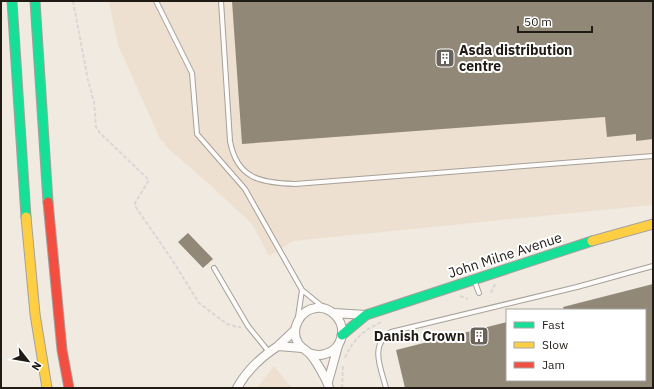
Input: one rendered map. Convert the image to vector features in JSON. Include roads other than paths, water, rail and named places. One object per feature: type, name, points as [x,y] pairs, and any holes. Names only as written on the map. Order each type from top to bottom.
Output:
[{"type":"main road","points":[[12,1],[25,201],[35,314],[47,388]]},
{"type":"main road","points":[[35,1],[45,174],[62,350],[69,388]]},
{"type":"main road","name":"John Milne Avenue","points":[[342,336],[366,315],[614,234],[653,224]]},
{"type":"street","points":[[329,385],[338,346],[342,336],[341,323],[334,313],[325,309],[317,308],[309,310],[298,320],[295,330],[298,343],[309,353],[317,355],[325,354],[338,346]]},
{"type":"street","name":"John Milne Avenue","points":[[334,313],[366,315]]},
{"type":"street","points":[[237,388],[259,360],[278,346],[295,330]]},
{"type":"street","points":[[278,346],[302,348]]},
{"type":"street","points":[[309,353],[329,385]]},
{"type":"lane","points":[[156,1],[192,73],[197,134],[245,189],[302,290],[325,309]]},
{"type":"lane","points":[[221,1],[232,154],[238,164],[247,173],[257,178],[272,183],[295,184],[653,156]]},
{"type":"lane","points":[[386,388],[377,351],[384,336],[391,332],[577,287],[653,266]]},
{"type":"lane","points":[[214,268],[248,326],[269,352]]},
{"type":"lane","points":[[474,280],[479,293]]},
{"type":"lane","points":[[298,320],[302,290]]},
{"type":"place","name":"Asda distribution centre","points":[[445,58]]},
{"type":"place","name":"Danish Crown","points":[[479,336]]}]
